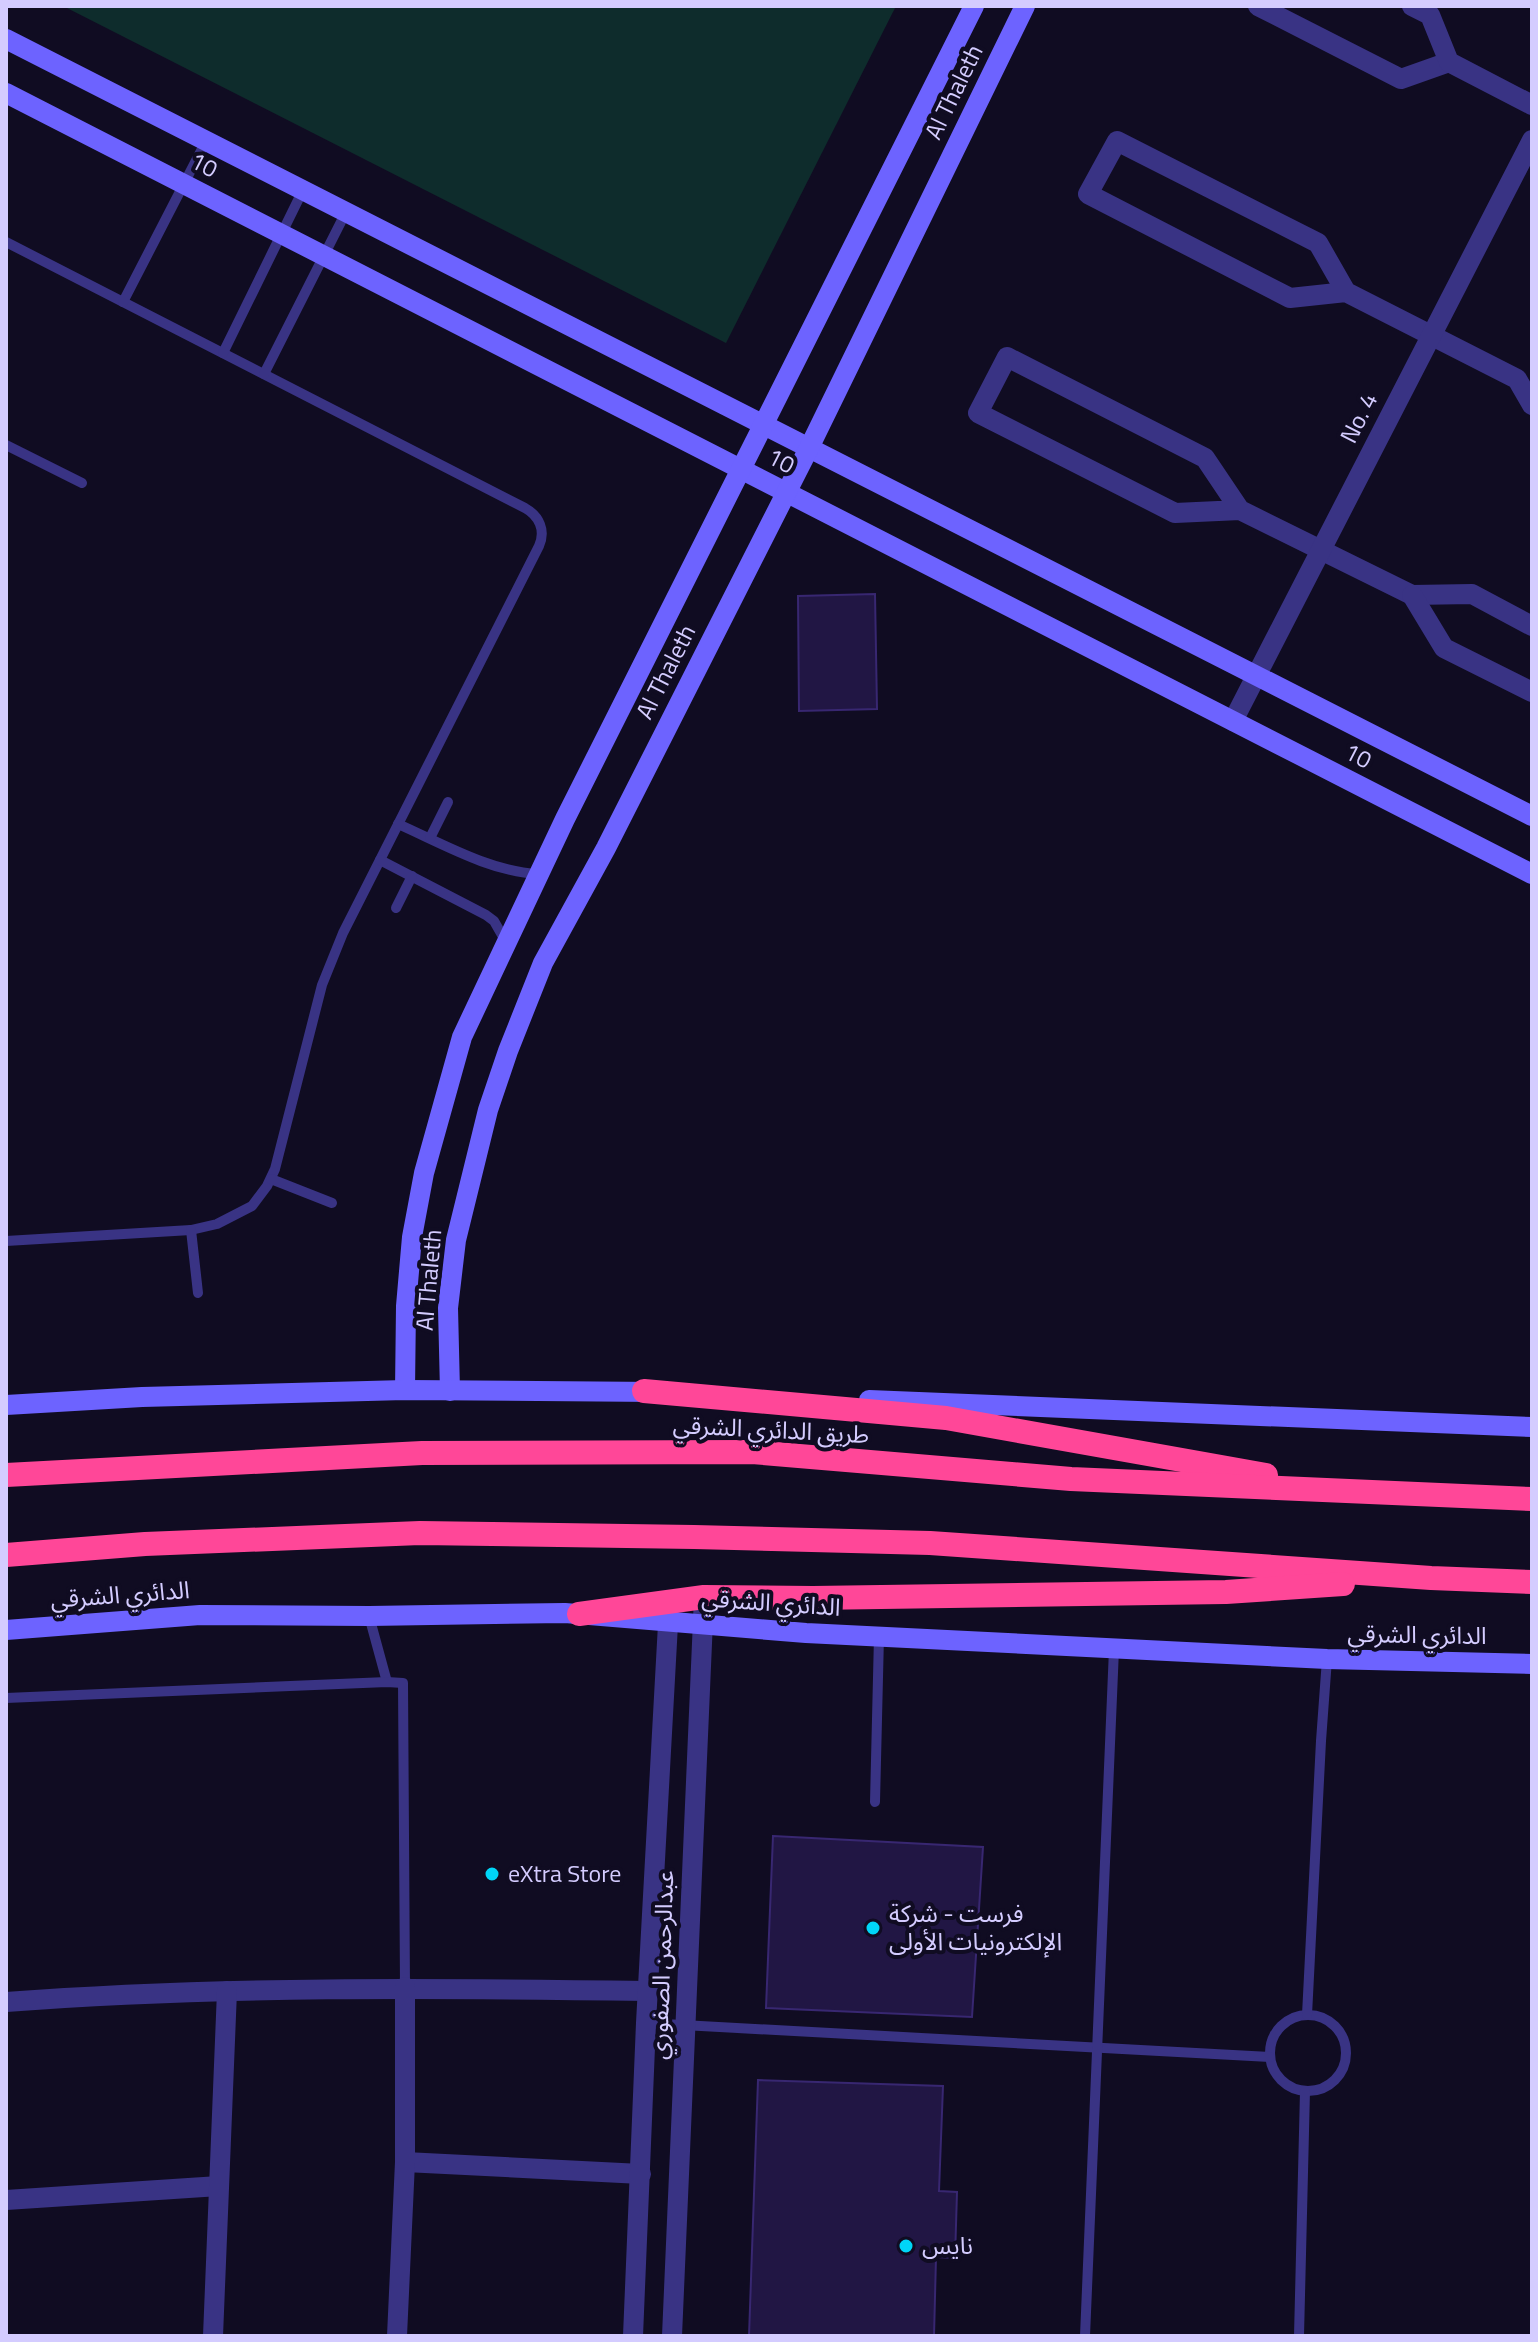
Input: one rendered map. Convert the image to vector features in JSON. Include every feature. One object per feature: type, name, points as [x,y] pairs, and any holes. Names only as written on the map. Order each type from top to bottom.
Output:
[{"type":"highway","points":[[644,1391],[946,1418],[1363,1492]]},
{"type":"highway","name":"طريق الدائري الشرقي","points":[[6,1475],[422,1453],[752,1452],[1071,1479],[1532,1499]]},
{"type":"highway","points":[[6,1555],[145,1544],[420,1533],[663,1537],[930,1543],[1431,1578],[1532,1582]]},
{"type":"highway","points":[[579,1614],[669,1612],[704,1597],[1226,1592],[1431,1578]]},
{"type":"street","name":"Al Thaleth","points":[[405,1390],[406,1306],[412,1237],[424,1173],[462,1037],[538,874],[974,6]]},
{"type":"street","name":"Al Thaleth","points":[[450,1391],[448,1308],[456,1240],[488,1110],[543,963],[606,848],[809,448],[1025,6]]},
{"type":"street","points":[[1258,6],[1401,79],[1449,62]]},
{"type":"street","points":[[1412,6],[1430,15],[1449,62],[1532,105]]},
{"type":"street","name":"10","points":[[6,39],[1532,816]]},
{"type":"street","name":"10","points":[[6,93],[1532,874]]},
{"type":"street","name":"No. 4","points":[[1233,721],[1532,140]]},
{"type":"street","points":[[1346,292],[1318,243],[1117,141],[1088,194],[1290,298],[1346,292],[1525,377],[1532,405]]},
{"type":"street","points":[[1240,510],[1175,513],[978,413],[1007,357],[1205,458],[1240,510],[1320,551],[1412,595],[1472,594],[1532,626]]},
{"type":"street","points":[[1412,595],[1444,648],[1532,692]]},
{"type":"street","points":[[6,1405],[142,1397],[405,1390],[644,1391],[1532,1427]]},
{"type":"street","name":"عبدالرحمن الصفوري","points":[[672,2336],[704,1597]]},
{"type":"street","name":"عبدالرحمن الصفوري","points":[[633,2336],[646,2023],[669,1612]]},
{"type":"street","name":"الدائري الشرقي","points":[[669,1612],[702,1624],[806,1633],[1327,1659],[1532,1664]]},
{"type":"street","name":"الدائري الشرقي","points":[[6,1630],[200,1615],[579,1614]]},
{"type":"street","points":[[6,2002],[116,1994],[405,1987],[648,1991]]},
{"type":"street","points":[[397,2336],[405,2162],[405,1987]]},
{"type":"street","points":[[213,2336],[227,1991]]},
{"type":"street","points":[[405,2162],[641,2174]]},
{"type":"street","points":[[6,2200],[219,2186]]},
{"type":"lane","points":[[123,302],[206,141]]},
{"type":"lane","points":[[223,353],[303,190]]},
{"type":"lane","points":[[264,374],[346,212]]},
{"type":"lane","points":[[6,242],[525,508],[540,522],[542,536],[343,933],[322,985],[271,1179],[260,1199],[217,1224],[191,1230],[6,1241]]},
{"type":"lane","points":[[6,445],[82,483]]},
{"type":"lane","points":[[430,838],[448,802]]},
{"type":"lane","points":[[398,824],[493,865],[522,874],[538,874]]},
{"type":"lane","points":[[380,860],[486,915],[494,921],[506,942]]},
{"type":"lane","points":[[396,908],[412,876]]},
{"type":"lane","points":[[271,1179],[332,1203]]},
{"type":"lane","points":[[191,1230],[198,1293]]},
{"type":"lane","points":[[369,1616],[387,1682]]},
{"type":"lane","points":[[875,1802],[879,1636]]},
{"type":"lane","points":[[1085,2336],[1114,1649]]},
{"type":"lane","points":[[1307,2015],[1327,1659]]},
{"type":"lane","points":[[6,1698],[403,1683],[405,1987]]},
{"type":"lane","points":[[1316,2014],[1334,2024],[1345,2041],[1346,2060],[1336,2080],[1320,2090],[1299,2092],[1281,2082],[1271,2065],[1269,2046],[1279,2026],[1296,2016],[1307,2015],[1316,2014]]},
{"type":"lane","points":[[646,2023],[1270,2057]]},
{"type":"lane","points":[[1299,2336],[1305,2091]]},
{"type":"green space","points":[[63,6],[896,6],[726,343]]},
{"type":"building","points":[[875,594],[877,709],[799,711],[798,596]]},
{"type":"building","name":"فرست - شركة الإلكترونيات الأولى","points":[[773,1836],[983,1847],[972,2017],[766,2008]]},
{"type":"building","points":[[758,2080],[943,2086],[939,2191],[957,2192],[955,2258],[936,2257],[934,2336],[749,2336]]},
{"type":"place","name":"eXtra Store","points":[[492,1874]]},
{"type":"place","name":"فرست - شركة الإلكترونيات الأولى","points":[[873,1928]]},
{"type":"place","name":"نايس","points":[[906,2246]]}]
